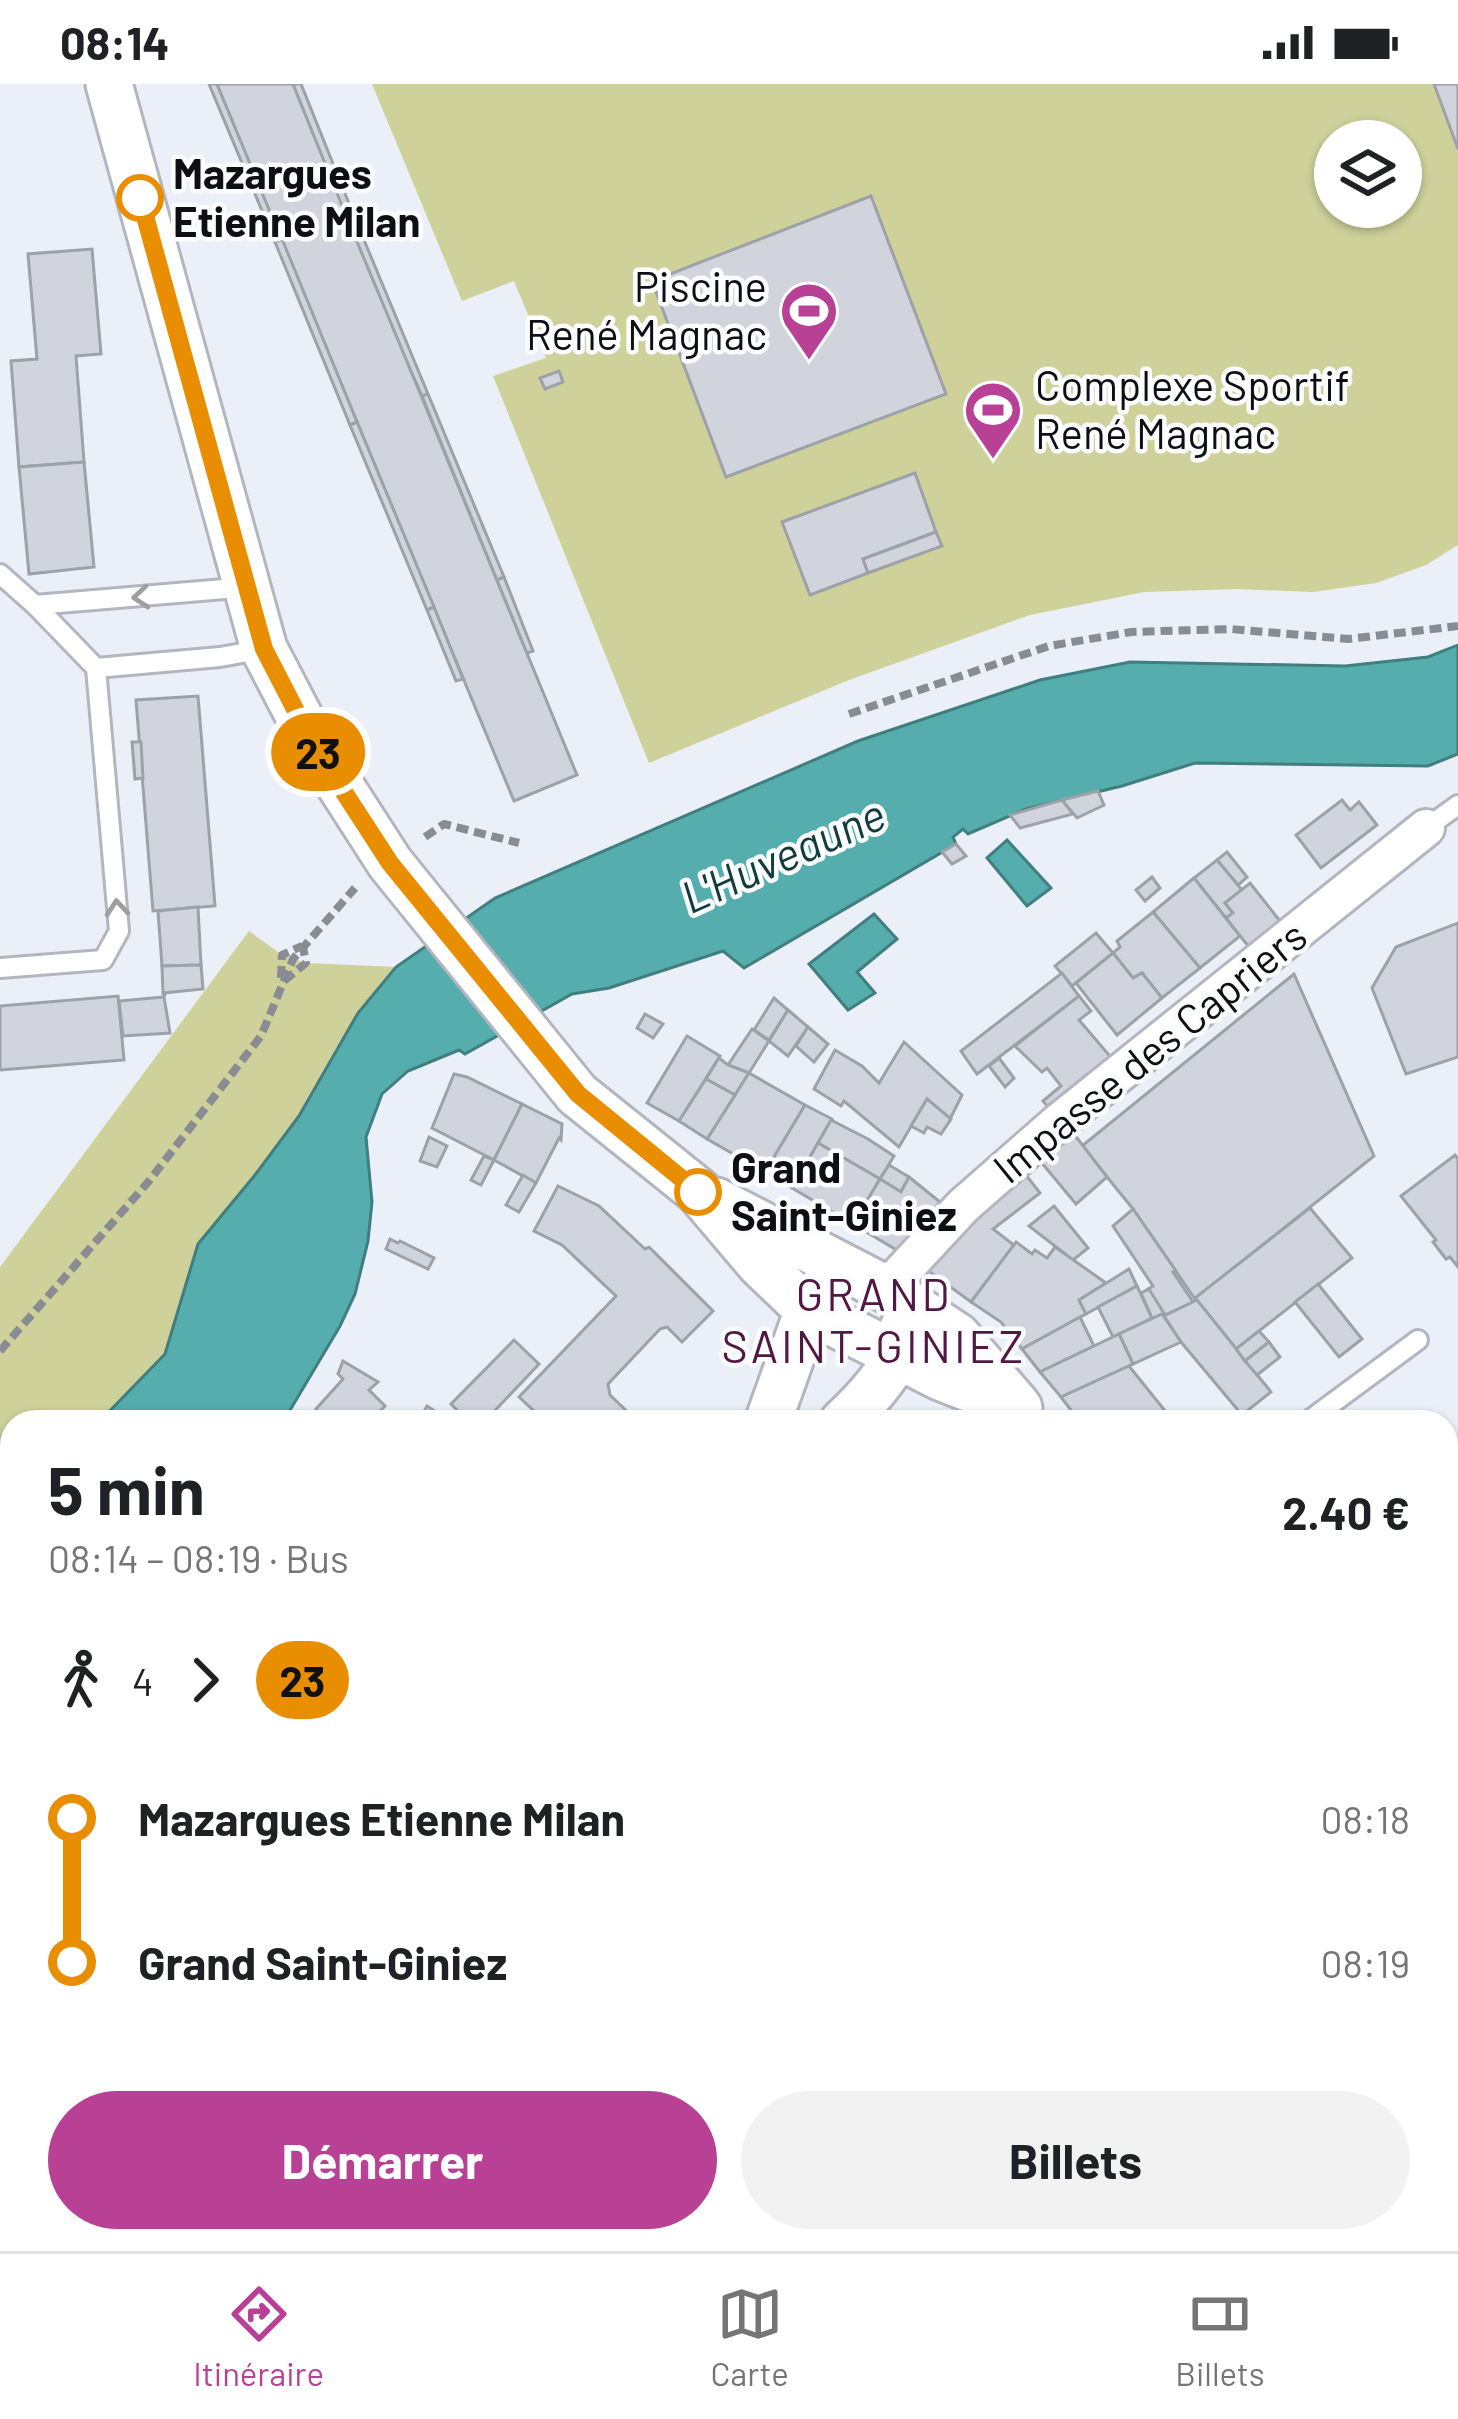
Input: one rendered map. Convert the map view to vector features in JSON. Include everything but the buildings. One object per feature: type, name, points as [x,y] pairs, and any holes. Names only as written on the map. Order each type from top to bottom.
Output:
[{"type":"street","points":[[109,84],[264,649],[314,746],[362,822],[578,1094],[698,1192],[760,1264],[808,1310],[1013,1410]]},
{"type":"street","name":"Impasse des Capriers","points":[[886,1289],[963,1207],[1060,1121],[1426,828]]},
{"type":"street","points":[[698,1192],[886,1289],[957,1336],[1020,1410]]},
{"type":"street","points":[[772,1410],[818,1292],[838,1285],[886,1289]]},
{"type":"street","points":[[857,1410],[907,1339],[886,1289]]},
{"type":"lane","points":[[0,574],[96,668],[119,931],[103,960],[0,968]]},
{"type":"lane","points":[[35,605],[248,587]]},
{"type":"lane","points":[[96,668],[264,649]]},
{"type":"lane","points":[[1426,828],[1458,806]]},
{"type":"lane","points":[[1323,1410],[1418,1340]]},
{"type":"path","points":[[849,714],[1048,646],[1131,632],[1217,630],[1230,623],[1246,630],[1348,639],[1458,626]]},
{"type":"path","points":[[444,824],[519,843]]},
{"type":"path","points":[[0,1351],[149,1181],[261,1036],[281,984],[303,946],[346,896]]},
{"type":"green space","name":"Complexe Sportif René Magnac","points":[[372,84],[1458,84],[1458,545],[1426,565],[1376,583],[1313,592],[1144,592],[1030,615],[849,680],[649,763],[493,376],[546,358],[514,281],[462,301]]},
{"type":"green space","points":[[249,931],[282,955],[306,963],[396,967],[358,1013],[299,1116],[198,1244],[165,1354],[111,1410],[0,1410],[0,1267]]},
{"type":"water","name":"L'Huveaune","points":[[1458,645],[1458,754],[1428,766],[1195,763],[1026,809],[968,834],[963,829],[953,837],[956,844],[744,968],[723,951],[609,988],[572,994],[465,1054],[459,1050],[408,1071],[382,1094],[366,1137],[372,1202],[355,1294],[290,1410],[111,1410],[165,1354],[198,1244],[299,1116],[358,1013],[396,967],[495,898],[858,741],[1040,680],[1130,662],[1345,666],[1428,657]]},
{"type":"water","points":[[1007,840],[1051,888],[1027,906],[987,858]]},
{"type":"water","points":[[874,914],[897,939],[857,972],[875,993],[848,1010],[809,964]]},
{"type":"bus line","name":"23","points":[[140,198],[264,649],[314,746],[390,863],[578,1094],[698,1192]]},
{"type":"place","name":"Mazargues Etienne Milan","points":[[140,198]]},
{"type":"place","name":"Piscine René Magnac","points":[[809,362]]},
{"type":"place","name":"Complexe Sportif René Magnac","points":[[993,461]]},
{"type":"place","name":"Grand Saint-Giniez","points":[[698,1192]]},
{"type":"district","name":"GRAND SAINT-GINIEZ","points":[[874,1321]]}]
